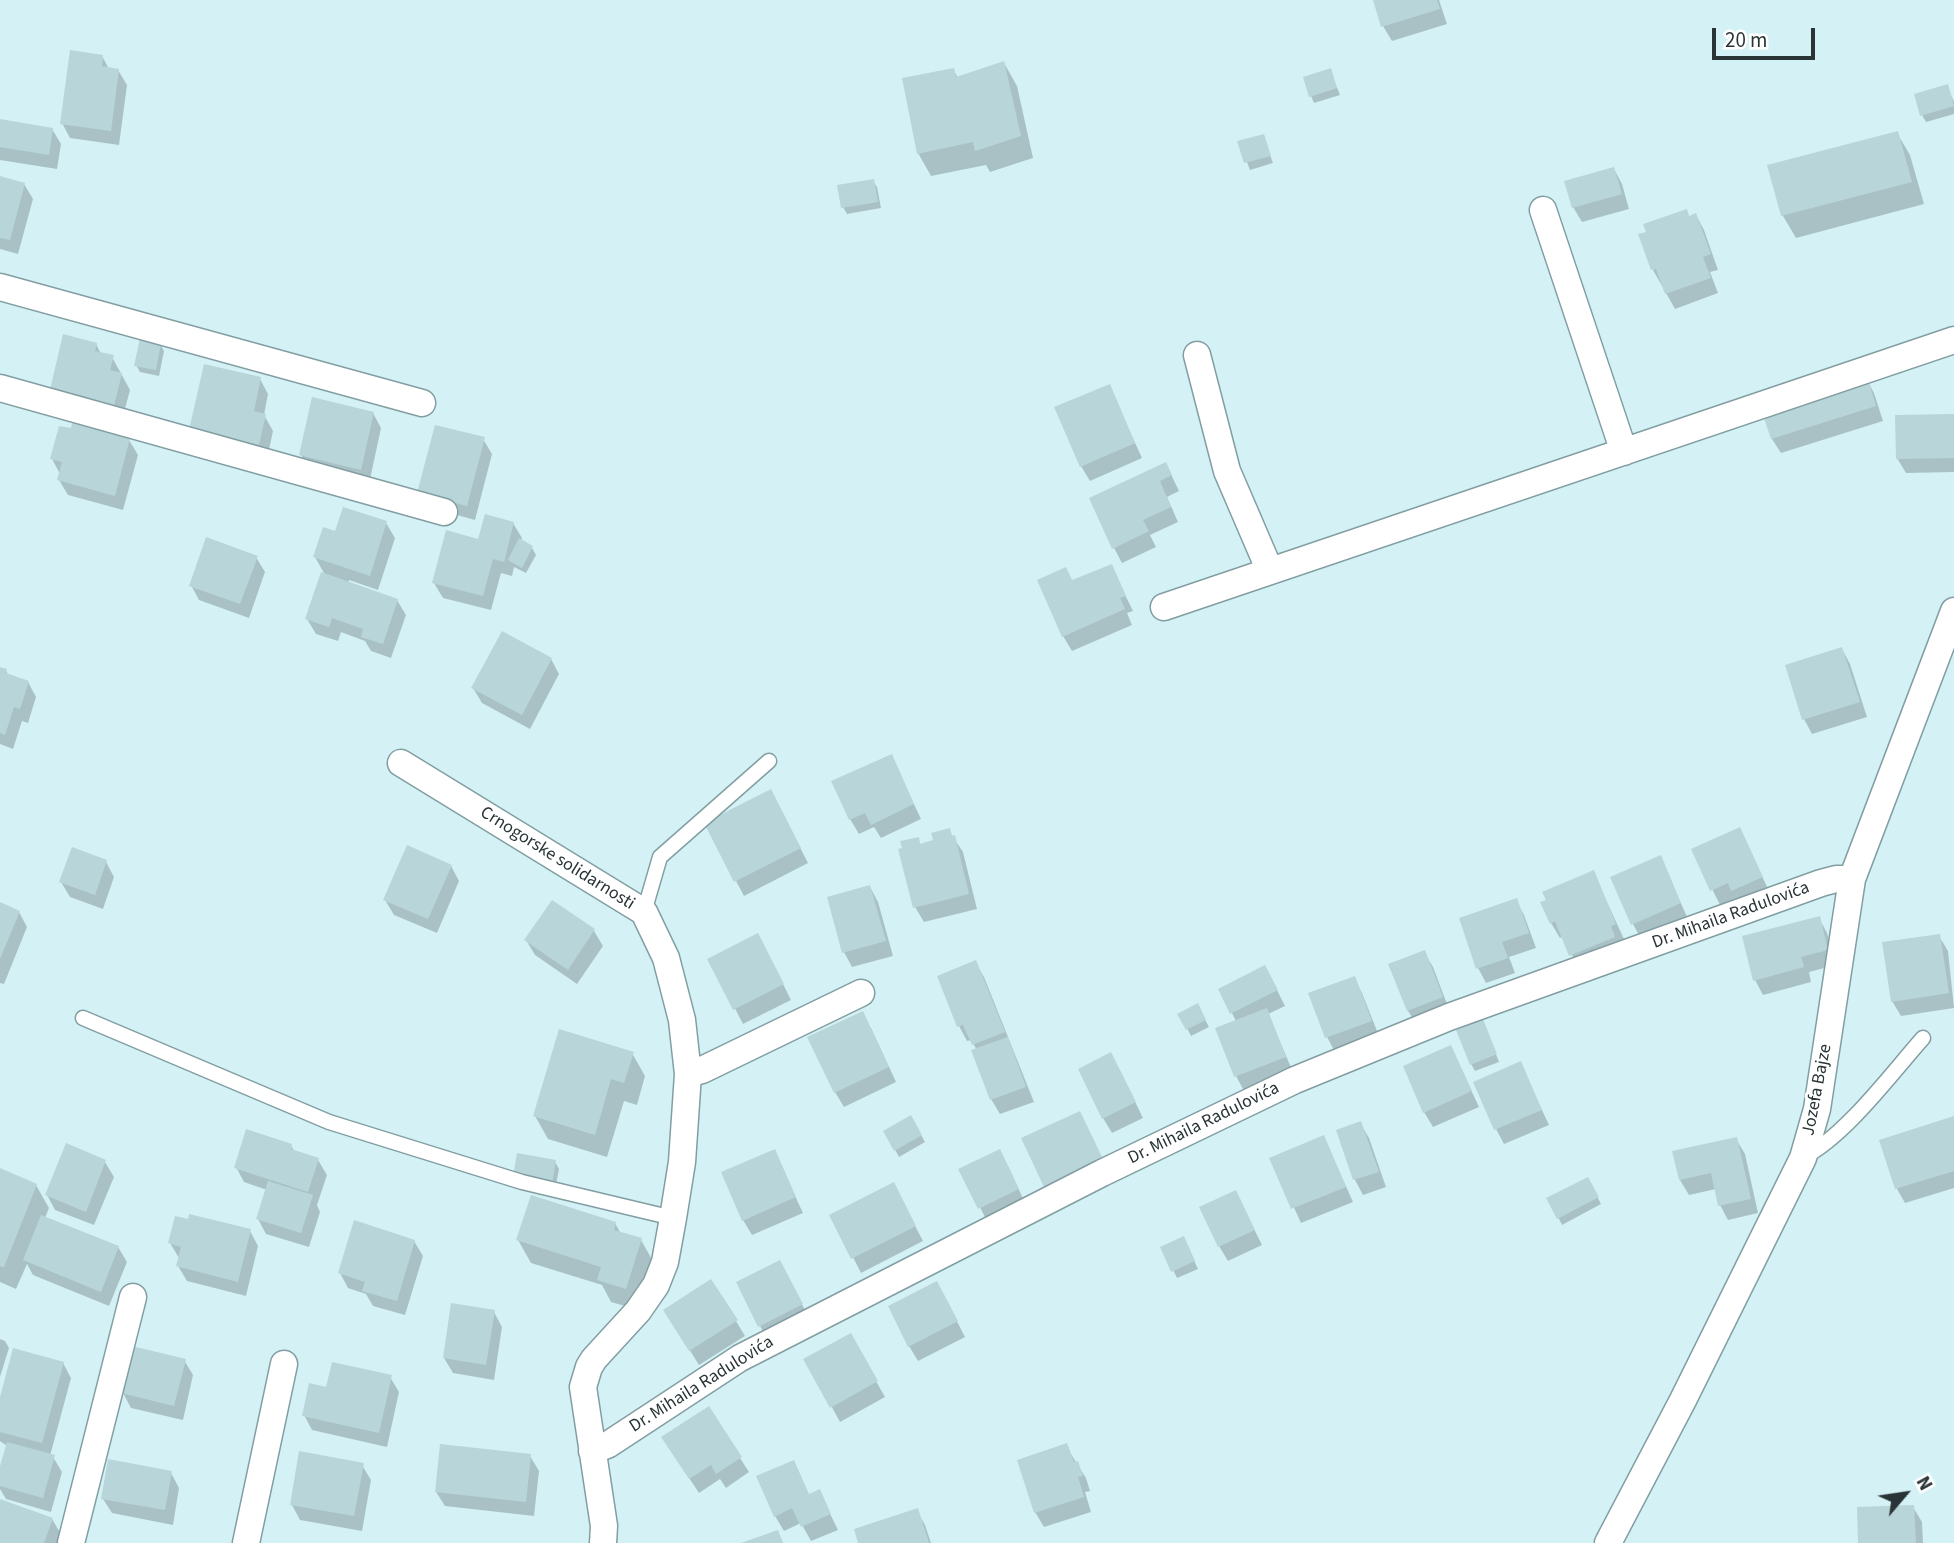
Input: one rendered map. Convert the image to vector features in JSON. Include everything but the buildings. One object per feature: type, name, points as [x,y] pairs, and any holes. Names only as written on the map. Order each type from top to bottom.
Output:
[{"type":"street","points":[[1543,210],[1624,452]]},
{"type":"street","points":[[0,287],[422,403]]},
{"type":"street","points":[[1164,607],[1954,340]]},
{"type":"street","points":[[1197,355],[1227,471],[1269,571]]},
{"type":"street","points":[[0,388],[444,512]]},
{"type":"street","name":"Jozefa Bajze","points":[[1608,1543],[1689,1388],[1803,1157],[1817,1109],[1852,879],[1954,611]]},
{"type":"street","name":"Crnogorske solidarnosti","points":[[401,763],[644,912],[666,958],[676,992],[688,1074],[682,1162],[665,1262],[656,1285],[638,1311],[594,1359],[585,1377],[583,1397],[604,1526],[603,1543]]},
{"type":"street","name":"Dr. Mihaila Radulovića","points":[[592,1451],[609,1444],[740,1357],[1102,1173],[1295,1080],[1449,1017],[1821,883],[1852,879]]},
{"type":"street","points":[[688,1074],[702,1070],[861,993]]},
{"type":"street","points":[[71,1543],[133,1297]]},
{"type":"street","points":[[246,1543],[284,1364]]},
{"type":"lane","points":[[644,912],[660,857],[769,761]]},
{"type":"lane","points":[[83,1018],[329,1122],[522,1182],[673,1218]]},
{"type":"lane","points":[[1803,1157],[1818,1150],[1836,1135],[1923,1038]]}]
